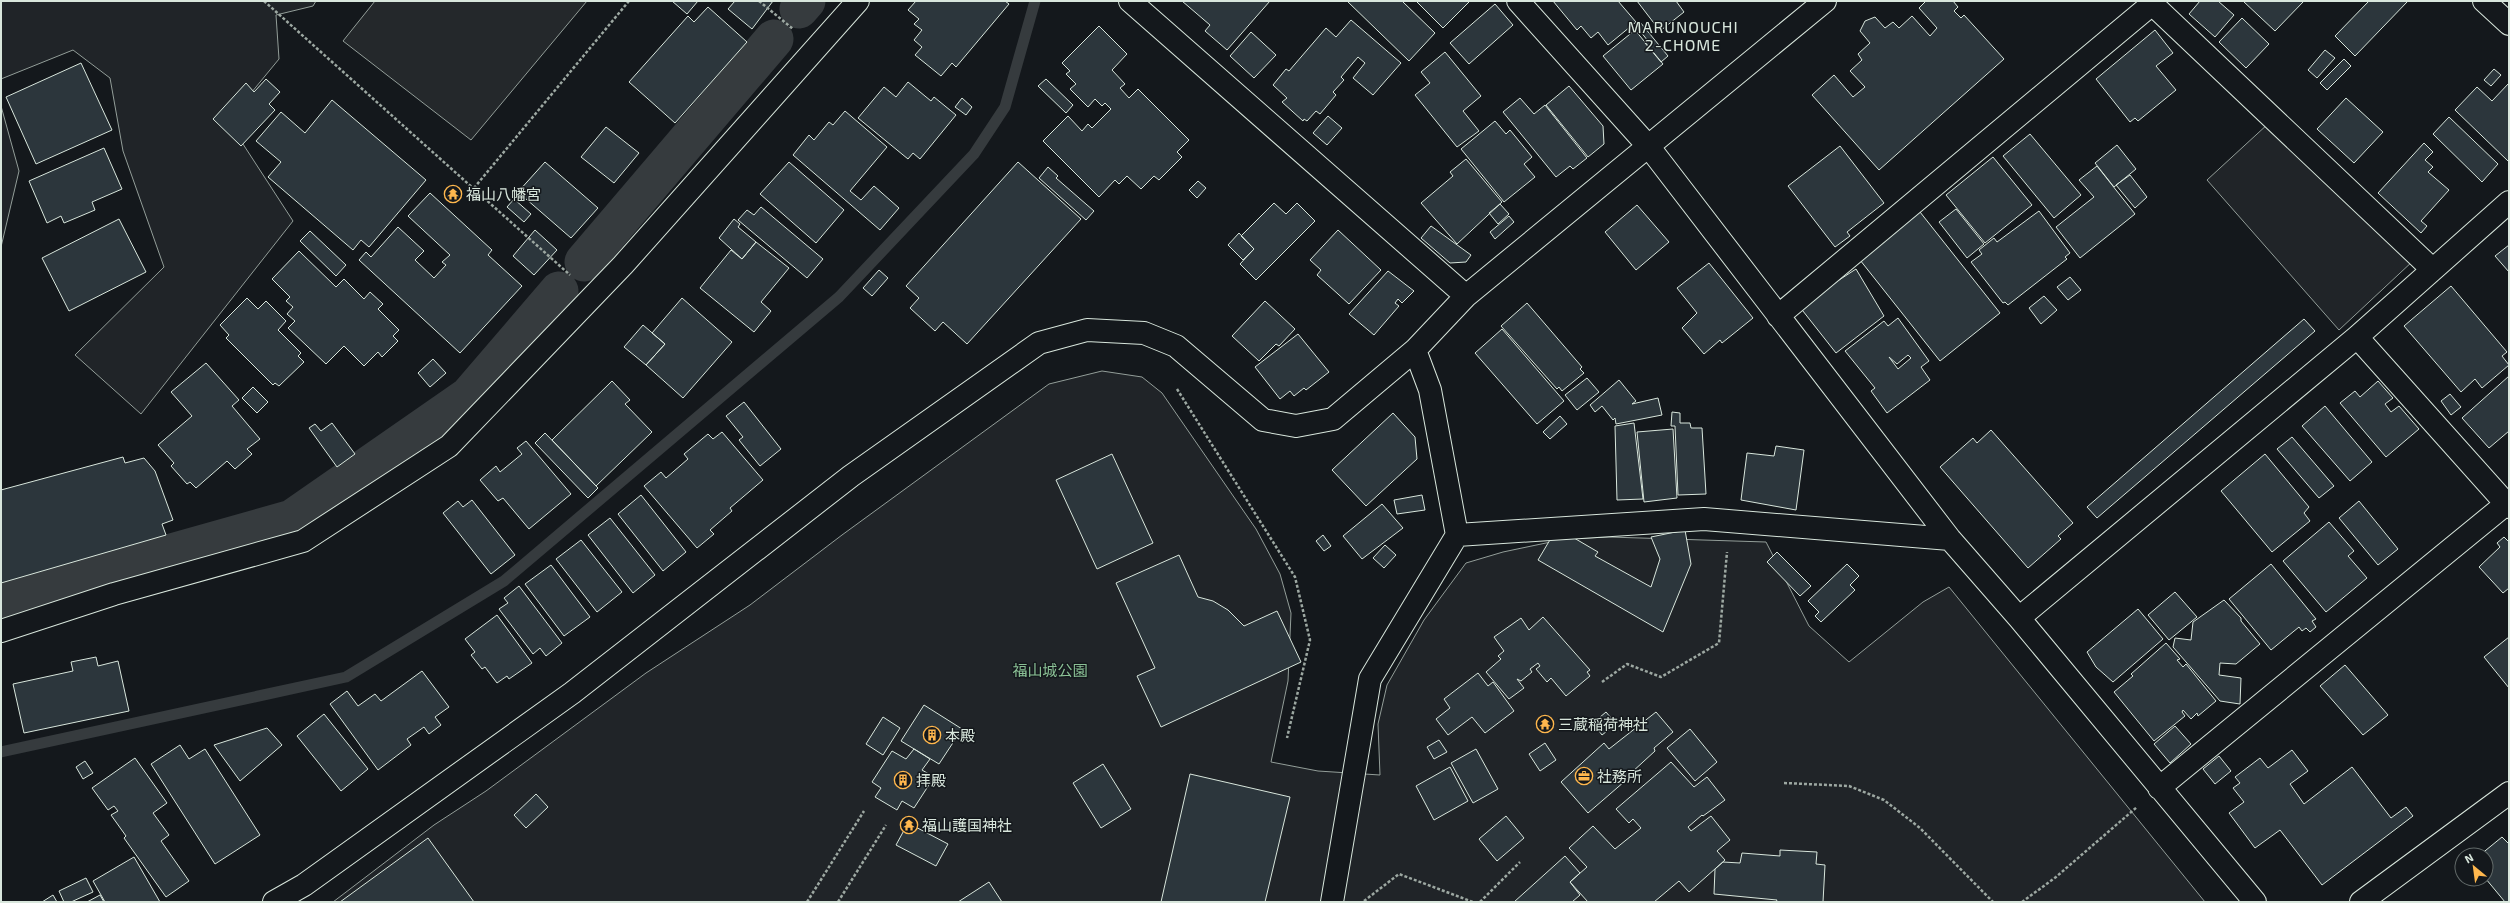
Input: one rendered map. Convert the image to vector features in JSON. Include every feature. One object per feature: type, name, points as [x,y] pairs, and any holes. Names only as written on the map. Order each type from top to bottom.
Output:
[{"type":"street","points":[[1,631],[114,594],[303,541],[449,446],[593,296],[858,1]]},
{"type":"street","points":[[1130,1],[1466,296]]},
{"type":"street","points":[[1518,1],[1649,147],[1950,539],[2019,618],[2255,902]]},
{"type":"street","points":[[274,902],[304,885],[572,693],[851,476],[1039,343],[1087,330],[1144,332],[1176,346],[1263,420],[1296,426],[1333,419],[1415,350],[1466,296],[1649,147],[1824,1]]},
{"type":"street","points":[[2484,1],[2509,24]]},
{"type":"street","points":[[1778,316],[2150,3],[2432,269]]},
{"type":"street","points":[[2019,618],[2357,337],[2509,202]]},
{"type":"street","points":[[2159,788],[2508,505],[2357,337]]},
{"type":"street","points":[[1332,902],[1370,679],[1457,536],[1430,390],[1415,350]]},
{"type":"street","points":[[1457,536],[1704,519],[1950,539]]},
{"type":"street","points":[[2362,902],[2509,793]]},
{"type":"path","points":[[264,1],[593,296]]},
{"type":"path","points":[[474,188],[629,1]]},
{"type":"path","points":[[759,1],[816,49]]},
{"type":"path","points":[[1176,387],[1295,577],[1310,640],[1286,738]]},
{"type":"path","points":[[1602,682],[1627,664],[1660,677],[1719,643],[1730,522]]},
{"type":"path","points":[[1784,783],[1849,786],[1884,800],[1920,828],[1993,902]]},
{"type":"path","points":[[2022,902],[2056,877],[2159,788]]},
{"type":"path","points":[[807,902],[864,811]]},
{"type":"path","points":[[838,902],[886,825]]},
{"type":"path","points":[[1480,902],[1520,862]]},
{"type":"path","points":[[1362,902],[1399,874],[1473,902]]},
{"type":"green space","points":[[1,1],[316,1],[313,6],[276,15],[279,59],[228,121],[293,221],[141,414],[75,355],[164,267],[123,151],[110,78],[73,50],[1,79]]},
{"type":"green space","points":[[1,106],[19,171],[1,247]]},
{"type":"green space","points":[[2269,123],[2414,260],[2339,330],[2207,180]]},
{"type":"green space","name":"福山城公園","points":[[1102,371],[1142,377],[1162,393],[1256,529],[1280,574],[1291,613],[1288,681],[1271,762],[1318,771],[1380,775],[1378,724],[1387,685],[1424,620],[1466,563],[1503,552],[1565,539],[1609,537],[1766,542],[1809,626],[1849,662],[1923,602],[1949,587],[2205,902],[333,902],[434,825],[486,791],[646,673],[750,605],[842,535],[1049,384]]},
{"type":"shaded area","points":[[375,1],[587,1],[471,140],[343,41]]},
{"type":"building","points":[[672,1],[698,1],[687,14]]},
{"type":"building","points":[[735,1],[773,1],[752,29],[728,9]]},
{"type":"building","points":[[916,1],[1005,1],[1009,4],[956,67],[952,63],[941,76],[915,55],[922,47],[914,40],[922,30],[914,24],[919,19],[908,10]]},
{"type":"building","points":[[1182,1],[1270,1],[1227,50],[1205,31],[1210,25]]},
{"type":"building","points":[[1347,1],[1402,1],[1435,33],[1409,61]]},
{"type":"building","points":[[1416,1],[1470,1],[1443,28]]},
{"type":"building","points":[[1553,1],[1618,1],[1636,22],[1608,45],[1598,32],[1591,38],[1581,26],[1577,30]]},
{"type":"building","points":[[1637,1],[1676,1],[1684,12],[1660,31]]},
{"type":"building","points":[[1926,1],[1953,1],[1958,7],[1954,11],[1961,18],[1964,15],[2004,59],[1879,170],[1812,95],[1834,75],[1853,97],[1865,87],[1850,71],[1862,60],[1858,54],[1870,43],[1860,31],[1865,21],[1875,17],[1885,28],[1893,22],[1899,28],[1912,16],[1930,36],[1937,28],[1919,8]]},
{"type":"building","points":[[2200,1],[2218,1],[2234,15],[2215,37],[2189,14]]},
{"type":"building","points":[[2243,1],[2304,1],[2275,31]]},
{"type":"building","points":[[2369,1],[2408,1],[2355,56],[2335,36]]},
{"type":"building","points":[[1495,4],[1513,25],[1469,64],[1450,43]]},
{"type":"building","points":[[708,7],[747,42],[675,123],[629,82],[688,16],[694,22]]},
{"type":"building","points":[[2242,18],[2269,44],[2246,68],[2219,42]]},
{"type":"building","points":[[1351,20],[1401,63],[1373,95],[1353,78],[1365,63],[1358,57],[1341,77],[1344,80],[1333,92],[1336,95],[1320,114],[1316,111],[1307,121],[1304,119],[1303,121],[1282,102],[1287,98],[1273,85],[1286,69],[1289,71],[1326,28],[1336,37]]},
{"type":"building","points":[[1640,22],[1668,56],[1661,62],[1645,43],[1648,41],[1636,26]]},
{"type":"building","points":[[1099,26],[1127,54],[1112,70],[1125,84],[1120,88],[1129,98],[1138,89],[1189,140],[1177,152],[1182,157],[1159,180],[1154,176],[1141,189],[1127,176],[1119,184],[1115,180],[1099,197],[1043,141],[1068,116],[1082,131],[1088,124],[1092,128],[1111,109],[1105,103],[1102,106],[1095,99],[1088,107],[1070,89],[1076,84],[1066,74],[1070,71],[1062,63]]},
{"type":"building","points":[[1635,30],[1663,64],[1631,90],[1603,56]]},
{"type":"building","points":[[2155,30],[2173,53],[2156,66],[2176,90],[2138,121],[2135,118],[2130,122],[2096,79]]},
{"type":"building","points":[[1251,32],[1276,55],[1254,78],[1230,56]]},
{"type":"building","points":[[2325,50],[2335,58],[2317,78],[2308,70]]},
{"type":"building","points":[[1445,52],[1481,96],[1463,111],[1479,131],[1457,147],[1415,95],[1430,83],[1421,72]]},
{"type":"building","points":[[2344,59],[2351,66],[2327,90],[2320,83]]},
{"type":"building","points":[[81,63],[112,130],[36,164],[6,97]]},
{"type":"building","points":[[2494,69],[2501,75],[2491,86],[2484,80]]},
{"type":"building","points":[[266,79],[280,92],[269,104],[275,110],[241,146],[213,119],[246,83],[254,92]]},
{"type":"building","points":[[1046,79],[1073,105],[1066,113],[1038,86]]},
{"type":"building","points":[[908,82],[931,101],[934,97],[956,115],[920,159],[913,153],[908,159],[858,118],[884,87],[896,97]]},
{"type":"building","points":[[2509,83],[2508,161],[2455,110],[2477,87],[2492,101]]},
{"type":"building","points":[[1569,86],[1603,126],[1604,144],[1588,157],[1546,105]]},
{"type":"building","points":[[962,98],[972,107],[966,115],[955,107]]},
{"type":"building","points":[[1520,98],[1534,114],[1545,105],[1587,158],[1573,169],[1570,166],[1556,177],[1503,112]]},
{"type":"building","points":[[2346,98],[2383,132],[2354,163],[2317,129]]},
{"type":"building","points":[[332,100],[426,180],[369,247],[361,240],[353,250],[268,177],[281,162],[256,141],[281,112],[305,133]]},
{"type":"building","points":[[845,111],[887,147],[850,191],[861,200],[874,186],[899,208],[880,230],[793,155],[809,135],[814,140],[829,122],[833,125]]},
{"type":"building","points":[[1328,116],[1342,128],[1327,145],[1313,133]]},
{"type":"building","points":[[2449,117],[2498,164],[2482,182],[2433,134]]},
{"type":"building","points":[[1495,121],[1506,134],[1510,130],[1532,157],[1524,164],[1535,177],[1504,202],[1461,149]]},
{"type":"building","points":[[606,127],[639,153],[614,183],[581,157]]},
{"type":"building","points":[[2030,134],[2081,195],[2054,218],[2003,156]]},
{"type":"building","points":[[2424,143],[2433,152],[2425,160],[2433,167],[2428,172],[2449,190],[2421,221],[2427,226],[2421,233],[2378,193]]},
{"type":"building","points":[[2117,145],[2136,169],[2114,187],[2095,163]]},
{"type":"building","points":[[1840,146],[1884,203],[1847,232],[1850,236],[1835,247],[1788,186]]},
{"type":"building","points":[[104,148],[122,189],[92,202],[95,210],[64,223],[61,216],[47,223],[29,181]]},
{"type":"building","points":[[1993,157],[2032,205],[1985,243],[1946,195]]},
{"type":"building","points":[[1466,159],[1502,202],[1457,244],[1421,203],[1453,176],[1450,172]]},
{"type":"building","points":[[545,162],[598,208],[571,238],[518,192]]},
{"type":"building","points":[[789,162],[844,210],[816,243],[760,194]]},
{"type":"building","points":[[1018,162],[1081,219],[967,344],[943,322],[935,331],[910,308],[919,298],[906,286]]},
{"type":"building","points":[[2097,166],[2135,214],[2080,258],[2056,227],[2094,197],[2079,180]]},
{"type":"building","points":[[1048,167],[1058,176],[1056,178],[1094,211],[1086,220],[1039,178]]},
{"type":"building","points":[[2130,175],[2147,197],[2135,208],[2116,185]]},
{"type":"building","points":[[1198,181],[1206,188],[1197,198],[1189,190]]},
{"type":"building","points":[[430,193],[492,250],[488,255],[522,286],[460,353],[359,260],[366,252],[371,257],[398,227],[424,251],[415,260],[434,278],[446,265],[442,262],[450,255],[408,216]]},
{"type":"building","points":[[514,199],[531,214],[524,222],[507,207]]},
{"type":"building","points":[[1274,203],[1286,214],[1297,203],[1315,221],[1256,280],[1240,264],[1254,249],[1241,236]]},
{"type":"building","points":[[1500,204],[1509,214],[1498,224],[1489,213]]},
{"type":"building","points":[[1637,205],[1669,242],[1636,270],[1605,232]]},
{"type":"building","points":[[761,207],[823,259],[807,278],[738,220],[747,210],[754,215]]},
{"type":"building","points":[[1956,209],[1984,244],[1967,258],[1939,222]]},
{"type":"building","points":[[2039,211],[2070,253],[2065,257],[2067,259],[2008,305],[2005,302],[2003,303],[1971,262],[1982,254],[1979,250],[1994,238],[1997,242]]},
{"type":"building","points":[[1920,212],[2000,313],[1940,361],[1860,260]]},
{"type":"building","points":[[1509,216],[1514,222],[1495,239],[1490,232]]},
{"type":"building","points":[[119,219],[146,272],[69,311],[42,258]]},
{"type":"building","points":[[734,219],[740,224],[738,227],[756,242],[742,259],[719,238]]},
{"type":"building","points":[[1431,226],[1471,255],[1466,262],[1450,263],[1421,238]]},
{"type":"building","points":[[535,230],[557,250],[534,275],[513,256]]},
{"type":"building","points":[[1338,230],[1381,270],[1349,304],[1317,275],[1321,270],[1310,260]]},
{"type":"building","points":[[310,231],[346,265],[336,276],[300,241]]},
{"type":"building","points":[[1239,233],[1254,249],[1243,260],[1228,245]]},
{"type":"building","points":[[756,242],[789,268],[761,302],[771,311],[754,332],[700,288],[731,250],[742,259]]},
{"type":"building","points":[[2509,245],[2509,272],[2495,256]]},
{"type":"building","points":[[299,251],[336,287],[344,279],[364,299],[370,292],[383,304],[378,309],[399,330],[393,336],[398,341],[382,357],[378,352],[364,366],[344,346],[326,364],[288,328],[295,321],[287,314],[293,307],[286,301],[290,297],[272,279]]},
{"type":"building","points":[[1709,263],[1753,318],[1722,343],[1720,340],[1704,354],[1682,328],[1697,313],[1677,288]]},
{"type":"building","points":[[1856,269],[1884,316],[1836,353],[1799,306]]},
{"type":"building","points":[[879,270],[888,278],[872,296],[863,288]]},
{"type":"building","points":[[1388,271],[1414,291],[1402,303],[1398,299],[1395,303],[1399,306],[1374,335],[1349,314]]},
{"type":"building","points":[[2070,277],[2081,290],[2068,300],[2057,287]]},
{"type":"building","points":[[2451,286],[2507,352],[2502,356],[2509,365],[2482,388],[2475,379],[2461,392],[2404,326]]},
{"type":"building","points":[[2044,296],[2057,310],[2041,324],[2029,308]]},
{"type":"building","points":[[247,298],[258,309],[266,301],[286,321],[278,330],[301,353],[298,356],[304,362],[279,386],[275,383],[273,385],[226,338],[229,335],[220,325]]},
{"type":"building","points":[[682,298],[732,342],[683,398],[646,365],[665,344],[652,333]]},
{"type":"building","points":[[1265,301],[1295,329],[1279,346],[1276,344],[1259,361],[1232,336]]},
{"type":"building","points":[[1527,303],[1582,367],[1580,369],[1584,373],[1562,391],[1559,387],[1557,389],[1501,326]]},
{"type":"building","points":[[1898,318],[1929,361],[1921,367],[1930,380],[1887,413],[1871,391],[1875,388],[1845,351],[1884,321],[1888,326]],"holes":[[[1908,355],[1911,358],[1898,369],[1889,357],[1897,364]]]},
{"type":"building","points":[[2304,319],[2315,331],[2097,518],[2087,507]]},
{"type":"building","points":[[643,325],[665,344],[646,365],[624,347]]},
{"type":"building","points":[[1502,329],[1564,401],[1537,424],[1475,353]]},
{"type":"building","points":[[1298,334],[1329,372],[1306,390],[1304,388],[1294,396],[1290,391],[1280,399],[1255,367]]},
{"type":"building","points":[[433,359],[446,373],[430,387],[418,373]]},
{"type":"building","points":[[206,363],[239,400],[232,406],[260,439],[247,449],[252,454],[235,469],[227,461],[196,488],[190,482],[187,484],[171,466],[174,463],[158,445],[192,416],[171,392]]},
{"type":"building","points":[[2509,376],[2509,431],[2489,448],[2462,418]]},
{"type":"building","points":[[1587,378],[1599,392],[1577,410],[1565,395]]},
{"type":"building","points":[[1619,380],[1636,401],[1632,404],[1658,398],[1662,415],[1616,424],[1615,418],[1613,420],[1602,406],[1595,412],[1590,405]]},
{"type":"building","points":[[612,381],[630,400],[625,404],[652,432],[596,486],[552,440]]},
{"type":"building","points":[[2378,381],[2393,398],[2385,404],[2391,412],[2399,406],[2419,429],[2386,457],[2340,403],[2355,391],[2360,397]]},
{"type":"building","points":[[253,387],[268,402],[257,413],[242,398]]},
{"type":"building","points":[[2450,394],[2461,407],[2451,415],[2441,401]]},
{"type":"building","points":[[744,402],[781,449],[760,466],[739,440],[743,437],[726,416]]},
{"type":"building","points":[[2325,406],[2372,462],[2350,481],[2302,426]]},
{"type":"building","points":[[1672,412],[1680,413],[1680,423],[1690,423],[1691,428],[1702,428],[1706,494],[1678,495],[1675,426],[1671,426]]},
{"type":"building","points":[[1393,413],[1415,437],[1417,459],[1366,506],[1332,470]]},
{"type":"building","points":[[1560,416],[1567,424],[1550,439],[1543,432]]},
{"type":"building","points":[[332,423],[355,454],[337,467],[309,428],[315,424],[321,431]]},
{"type":"building","points":[[1634,423],[1643,499],[1617,500],[1615,426]]},
{"type":"building","points":[[1673,429],[1677,498],[1644,502],[1637,432]]},
{"type":"building","points":[[1991,430],[2073,523],[2058,536],[2061,539],[2028,568],[1940,467],[1973,438],[1977,443]]},
{"type":"building","points":[[722,432],[763,480],[730,508],[732,511],[710,530],[714,534],[697,548],[644,486],[661,472],[666,478],[688,459],[684,454],[708,434],[713,439]]},
{"type":"building","points":[[545,433],[598,488],[588,498],[535,443]]},
{"type":"building","points":[[2292,437],[2334,486],[2319,498],[2277,449]]},
{"type":"building","points":[[526,441],[571,494],[529,529],[503,498],[498,501],[480,480],[496,466],[500,472],[522,454],[517,448]]},
{"type":"building","points":[[1776,446],[1804,450],[1796,510],[1741,500],[1747,453],[1774,456]]},
{"type":"building","points":[[1112,454],[1153,543],[1097,569],[1056,480]]},
{"type":"building","points":[[2265,454],[2309,507],[2304,513],[2310,521],[2272,552],[2221,491]]},
{"type":"building","points":[[123,457],[125,463],[144,458],[155,471],[173,520],[162,524],[166,535],[1,583],[1,490]]},
{"type":"building","points":[[641,495],[686,552],[663,571],[618,514]]},
{"type":"building","points":[[1422,495],[1425,510],[1397,514],[1394,500]]},
{"type":"building","points":[[472,500],[515,555],[491,574],[443,513],[458,501],[463,507]]},
{"type":"building","points":[[2359,501],[2398,549],[2378,565],[2339,518]]},
{"type":"building","points":[[1382,504],[1403,528],[1362,559],[1343,536]]},
{"type":"building","points":[[610,518],[655,575],[633,593],[588,535]]},
{"type":"building","points":[[2329,522],[2354,551],[2348,556],[2367,578],[2326,612],[2283,561]]},
{"type":"building","points":[[1557,528],[1598,552],[1595,556],[1651,587],[1660,559],[1651,537],[1685,530],[1691,564],[1663,632],[1538,560]]},
{"type":"building","points":[[1323,535],[1331,546],[1324,551],[1316,541]]},
{"type":"building","points":[[2504,537],[2509,542],[2509,588],[2503,593],[2479,567],[2500,547],[2497,543]]},
{"type":"building","points":[[581,540],[622,592],[597,612],[556,559]]},
{"type":"building","points":[[1385,545],[1396,555],[1384,568],[1373,558]]},
{"type":"building","points":[[1777,552],[1811,586],[1800,596],[1767,562]]},
{"type":"building","points":[[1179,555],[1198,597],[1213,601],[1228,610],[1244,626],[1277,611],[1301,662],[1161,727],[1137,676],[1155,668],[1116,583]]},
{"type":"building","points":[[1847,564],[1859,576],[1850,585],[1855,590],[1821,622],[1815,616],[1819,612],[1808,601]]},
{"type":"building","points":[[2271,564],[2316,619],[2312,621],[2316,627],[2310,632],[2306,628],[2302,631],[2299,627],[2271,650],[2229,599]]},
{"type":"building","points":[[551,565],[590,617],[564,636],[525,584]]},
{"type":"building","points":[[519,586],[562,643],[546,656],[540,648],[533,654],[499,609],[508,603],[504,598]]},
{"type":"building","points":[[2175,592],[2197,617],[2169,640],[2148,615]]},
{"type":"building","points":[[2224,600],[2241,618],[2241,621],[2260,644],[2236,664],[2220,663],[2219,675],[2241,678],[2240,704],[2220,701],[2173,647],[2175,638],[2191,640],[2193,622]]},
{"type":"building","points":[[2138,609],[2163,639],[2113,682],[2096,667],[2087,652]]},
{"type":"building","points":[[497,615],[532,663],[509,679],[507,676],[497,683],[485,667],[482,669],[471,655],[475,652],[465,639]]},
{"type":"building","points":[[1543,617],[1590,670],[1587,672],[1590,676],[1566,696],[1551,678],[1547,682],[1536,669],[1540,666],[1538,663],[1530,669],[1532,672],[1521,681],[1517,679],[1524,688],[1509,699],[1486,672],[1501,659],[1498,656],[1504,651],[1494,637],[1521,618],[1529,630]]},
{"type":"building","points":[[2509,637],[2509,688],[2484,657]]},
{"type":"building","points":[[2166,643],[2180,659],[2177,660],[2183,667],[2186,664],[2216,701],[2198,716],[2197,713],[2191,719],[2183,710],[2182,712],[2185,716],[2154,741],[2114,692],[2133,676],[2131,674]]},
{"type":"building","points":[[96,657],[98,666],[118,661],[129,711],[24,733],[13,684],[73,671],[71,662]]},
{"type":"building","points":[[2345,665],[2388,715],[2363,735],[2320,686]]},
{"type":"building","points":[[422,671],[449,707],[435,717],[441,725],[429,734],[424,727],[407,739],[411,745],[378,770],[330,704],[347,691],[358,706],[375,694],[381,701]]},
{"type":"building","points":[[1478,673],[1488,686],[1493,682],[1514,711],[1485,733],[1472,717],[1448,735],[1436,719],[1450,708],[1444,699]]},
{"type":"building","name":"本殿","points":[[924,705],[962,729],[939,764],[901,741]]},
{"type":"building","points":[[1606,712],[1616,724],[1602,735],[1593,723]]},
{"type":"building","points":[[1656,712],[1673,732],[1654,748],[1655,751],[1631,773],[1632,775],[1588,813],[1561,782],[1604,743],[1609,749]]},
{"type":"building","points":[[324,714],[368,769],[341,791],[297,736]]},
{"type":"building","points":[[883,717],[900,728],[883,755],[866,744]]},
{"type":"building","points":[[2175,726],[2191,744],[2170,763],[2154,744]]},
{"type":"building","points":[[267,728],[282,745],[240,781],[214,745]]},
{"type":"building","points":[[1690,729],[1717,762],[1695,781],[1667,748]]},
{"type":"building","points":[[1439,740],[1447,752],[1434,759],[1427,747]]},
{"type":"building","points":[[1545,743],[1556,760],[1540,771],[1529,754]]},
{"type":"building","points":[[180,745],[189,759],[205,749],[260,835],[215,864],[151,764]]},
{"type":"building","name":"拝殿","points":[[914,749],[930,759],[922,770],[934,777],[914,808],[902,801],[897,810],[875,797],[881,788],[872,782],[892,751],[906,759]]},
{"type":"building","points":[[1476,749],[1498,789],[1473,803],[1451,763]]},
{"type":"building","points":[[2292,750],[2308,771],[2290,784],[2304,804],[2352,767],[2391,818],[2406,807],[2413,816],[2322,885],[2280,830],[2255,848],[2229,813],[2244,802],[2233,788],[2240,783],[2235,777],[2260,758],[2268,768]]},
{"type":"building","points":[[2219,756],[2231,771],[2215,784],[2203,769]]},
{"type":"building","points":[[135,758],[167,803],[153,813],[169,835],[161,841],[189,881],[166,897],[124,838],[126,836],[111,815],[118,811],[114,806],[108,810],[92,788]]},
{"type":"building","points":[[85,761],[93,773],[83,779],[76,767]]},
{"type":"building","points":[[1671,762],[1694,787],[1707,777],[1725,800],[1703,816],[1702,815],[1688,827],[1691,831],[1711,816],[1730,840],[1717,851],[1725,860],[1689,892],[1679,881],[1654,902],[1588,902],[1570,882],[1587,867],[1569,848],[1593,826],[1615,849],[1641,828],[1633,819],[1629,823],[1616,809]]},
{"type":"building","points":[[1103,764],[1131,809],[1101,828],[1073,783]]},
{"type":"building","points":[[1450,767],[1468,801],[1434,820],[1416,786]]},
{"type":"building","points":[[1190,774],[1290,797],[1265,902],[1161,902]]},
{"type":"building","points":[[536,794],[548,807],[526,828],[514,815]]},
{"type":"building","points":[[1506,816],[1524,838],[1497,861],[1479,839]]},
{"type":"building","points":[[908,823],[948,844],[936,866],[896,845]]},
{"type":"building","points":[[2502,837],[2509,844],[2509,902],[2505,902],[2493,887],[2494,887],[2494,847],[2490,847]]},
{"type":"building","points":[[428,838],[474,902],[340,902]]},
{"type":"building","points":[[1780,850],[1817,852],[1816,864],[1825,865],[1823,902],[1776,902],[1777,900],[1714,894],[1715,869],[1723,862],[1740,863],[1742,853],[1780,856]]},
{"type":"building","points":[[1565,856],[1580,873],[1570,882],[1580,895],[1572,902],[1514,902]]},
{"type":"building","points":[[134,857],[160,902],[105,902],[93,881]]},
{"type":"building","points":[[86,878],[93,892],[71,902],[64,902],[59,891]]},
{"type":"building","points":[[989,882],[1002,902],[958,902]]},
{"type":"building","points":[[53,895],[57,902],[42,902]]},
{"type":"building","points":[[100,895],[104,902],[87,902]]},
{"type":"waterway","points":[[799,9],[806,1]]},
{"type":"waterway","points":[[1,752],[346,677],[504,581],[839,297],[974,154],[1005,107],[1035,1]]},
{"type":"waterway","points":[[584,262],[774,39]]},
{"type":"waterway","points":[[1,601],[292,519],[469,396],[559,291]]},
{"type":"place","name":"福山八幡宮","points":[[453,194]]},
{"type":"place","name":"三蔵稲荷神社","points":[[1545,724]]},
{"type":"place","name":"本殿","points":[[932,735]]},
{"type":"place","name":"社務所","points":[[1584,776]]},
{"type":"place","name":"拝殿","points":[[903,780]]},
{"type":"place","name":"福山護国神社","points":[[909,825]]},
{"type":"district","name":"MARUNOUCHI 2-CHOME","points":[[1683,35]]}]
